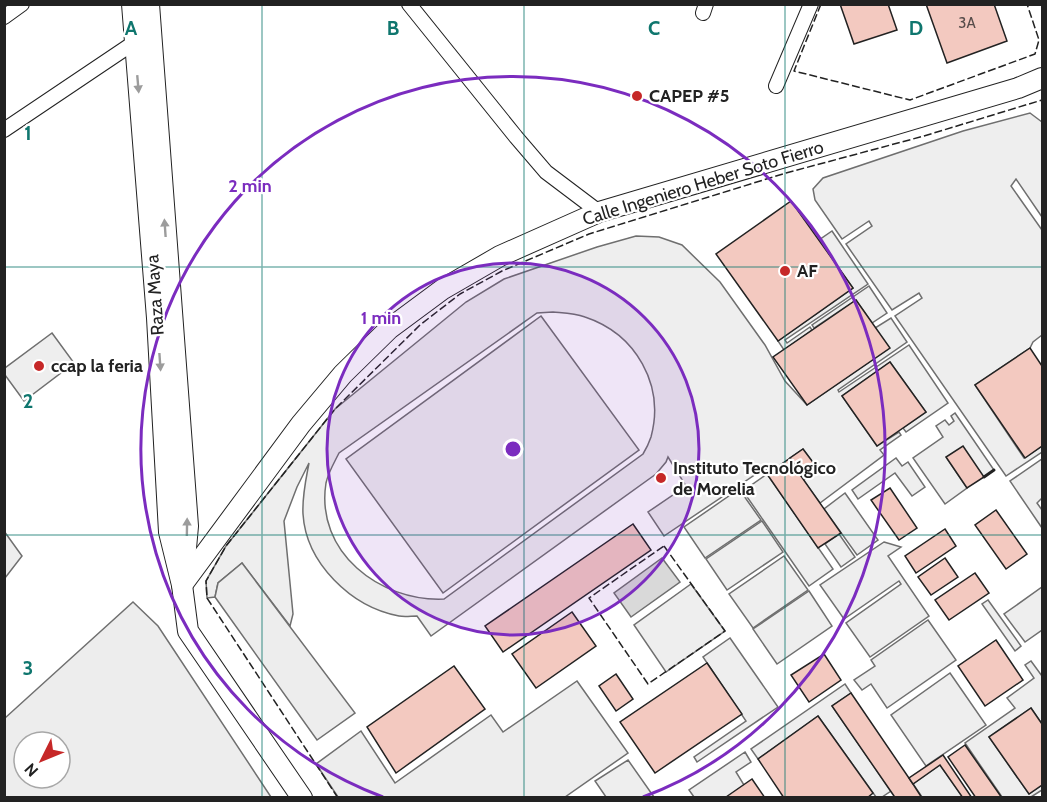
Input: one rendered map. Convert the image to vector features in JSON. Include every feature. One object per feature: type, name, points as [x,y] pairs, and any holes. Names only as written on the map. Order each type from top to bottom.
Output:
[{"type":"street","points":[[4,17],[22,4]]},
{"type":"street","name":"Raza Maya","points":[[132,4],[157,318],[169,532],[182,585],[188,631],[302,798]]},
{"type":"street","name":"Raza Maya","points":[[149,4],[188,526],[182,585]]},
{"type":"street","points":[[409,4],[546,172],[599,212]]},
{"type":"street","points":[[776,86],[811,4]]},
{"type":"street","points":[[4,130],[135,42]]},
{"type":"street","name":"Calle Ingeniero Heber Soto Fierro","points":[[182,585],[301,424],[343,375],[389,329],[443,290],[500,256],[599,212],[1007,91],[1042,78]]},
{"type":"shaded area","points":[[1030,113],[1042,122],[1042,217],[1016,179],[1011,186],[1042,230],[1042,335],[1033,342],[1030,348],[975,385],[1024,458],[1042,446],[1042,452],[1006,476],[895,316],[922,298],[919,293],[892,310],[846,244],[872,226],[869,221],[842,239],[815,200],[813,189],[823,178],[963,131]]},
{"type":"shaded area","points":[[832,231],[868,284],[785,340],[787,343],[810,327],[812,330],[784,350],[778,341],[853,288],[819,240]]},
{"type":"shaded area","points":[[636,236],[659,237],[682,245],[720,282],[765,345],[785,381],[807,405],[889,348],[875,328],[891,318],[907,342],[838,390],[839,392],[909,345],[948,403],[906,432],[903,428],[926,412],[890,362],[842,396],[877,446],[899,432],[901,435],[880,450],[884,455],[820,503],[803,480],[818,469],[803,449],[769,473],[765,468],[664,536],[648,512],[686,486],[668,457],[656,474],[431,636],[417,616],[399,616],[381,611],[348,593],[322,565],[306,532],[303,514],[309,463],[284,521],[293,614],[290,626],[242,563],[218,583],[215,597],[207,598],[206,581],[226,546],[335,409],[466,302],[504,279]],"holes":[[[553,312],[581,316],[603,325],[619,336],[642,364],[650,381],[654,399],[651,437],[643,454],[444,599],[420,598],[397,592],[376,582],[357,568],[342,551],[331,531],[325,508],[326,483],[339,453],[537,313]]]},
{"type":"shaded area","points":[[869,286],[887,313],[872,323],[856,300],[814,328],[812,325]]},
{"type":"shaded area","points":[[541,316],[639,450],[443,593],[346,459]]},
{"type":"shaded area","name":"ccap la feria","points":[[52,333],[74,363],[24,401],[5,375],[5,368]]},
{"type":"shaded area","points":[[955,413],[994,470],[984,477],[946,457],[967,488],[945,504],[913,458],[943,437],[936,426],[945,420],[949,425],[954,421],[951,416]]},
{"type":"shaded area","points":[[896,458],[902,466],[908,462],[925,487],[912,496],[895,473],[858,499],[852,490]]},
{"type":"shaded area","points":[[1042,459],[1042,498],[1037,503],[1042,510],[1042,528],[1010,481]]},
{"type":"shaded area","points":[[767,474],[833,569],[809,586],[743,491]]},
{"type":"shaded area","points":[[739,489],[761,520],[705,558],[684,527]]},
{"type":"shaded area","points":[[845,493],[878,540],[857,555],[824,509]]},
{"type":"shaded area","points":[[762,521],[783,552],[727,590],[706,559]]},
{"type":"shaded area","points":[[4,531],[22,556],[5,578],[4,578]]},
{"type":"shaded area","points":[[839,534],[855,557],[841,567],[825,544]]},
{"type":"shaded area","points":[[884,542],[901,547],[888,556],[929,616],[870,657],[846,623],[901,584],[899,581],[844,619],[820,585]]},
{"type":"shaded area","points":[[784,556],[808,590],[753,628],[729,594]]},
{"type":"shaded area","points":[[662,558],[680,582],[631,617],[614,593]]},
{"type":"shaded area","points":[[242,563],[355,713],[317,740],[215,597],[218,583]]},
{"type":"shaded area","points":[[691,584],[725,631],[666,672],[634,625]]},
{"type":"shaded area","points":[[1042,587],[1042,630],[1025,642],[1004,614]]},
{"type":"shaded area","points":[[809,591],[832,626],[777,664],[753,629]]},
{"type":"shaded area","points":[[988,600],[1021,646],[1015,651],[982,604]]},
{"type":"shaded area","points":[[133,602],[158,626],[271,797],[5,797],[5,718]]},
{"type":"shaded area","points":[[928,620],[956,660],[887,708],[871,684],[862,690],[854,680],[875,666],[871,660]]},
{"type":"shaded area","points":[[730,638],[778,707],[697,762],[694,757],[746,721],[703,657]]},
{"type":"shaded area","points":[[1031,661],[1042,676],[1042,724],[1031,708],[989,737],[1029,794],[1042,785],[1042,790],[1031,797],[1002,797],[965,743],[1015,708],[1007,698],[1034,678],[1025,665]]},
{"type":"shaded area","points":[[950,673],[986,725],[926,766],[891,715]]},
{"type":"shaded area","points":[[577,681],[628,753],[565,797],[338,797],[316,764],[361,731],[395,783],[491,715],[503,732]]},
{"type":"shaded area","points":[[845,684],[851,693],[832,706],[891,791],[882,797],[876,797],[818,716],[758,759],[751,749]]},
{"type":"shaded area","points":[[745,752],[751,762],[736,772],[744,785],[727,797],[694,797],[689,790]]},
{"type":"shaded area","points":[[628,760],[654,797],[606,797],[595,781]]},
{"type":"shaded area","points":[[940,765],[963,797],[922,797],[913,784]]},
{"type":"building","points":[[840,4],[888,4],[897,30],[854,44]]},
{"type":"building","points":[[926,4],[994,4],[1007,41],[947,63]]},
{"type":"building","name":"AF","points":[[791,201],[853,288],[778,341],[716,254]]},
{"type":"building","points":[[856,300],[890,348],[807,405],[773,357]]},
{"type":"building","points":[[1030,348],[1042,366],[1042,446],[1025,458],[975,385]]},
{"type":"building","points":[[890,362],[926,412],[877,446],[842,396]]},
{"type":"building","points":[[963,446],[984,477],[967,488],[946,457]]},
{"type":"building","points":[[803,449],[818,469],[805,479],[790,458]]},
{"type":"building","points":[[789,459],[841,533],[818,548],[767,474]]},
{"type":"building","points":[[890,488],[917,528],[899,540],[871,500]]},
{"type":"building","points":[[996,510],[1027,554],[1006,569],[975,525]]},
{"type":"building","points":[[633,524],[651,550],[503,652],[485,626]]},
{"type":"building","points":[[945,529],[956,546],[916,573],[905,556]]},
{"type":"building","points":[[945,558],[958,577],[931,595],[918,577]]},
{"type":"building","points":[[975,573],[989,593],[949,620],[935,600]]},
{"type":"building","points":[[572,612],[596,646],[536,688],[512,654]]},
{"type":"building","points":[[996,640],[1023,680],[985,706],[958,666]]},
{"type":"building","points":[[824,654],[841,680],[809,702],[791,675]]},
{"type":"building","points":[[707,663],[742,714],[655,773],[620,722]]},
{"type":"building","points":[[454,666],[485,709],[396,773],[367,727]]},
{"type":"building","points":[[616,674],[633,699],[616,711],[599,686]]},
{"type":"building","points":[[851,693],[922,798],[895,798],[832,706]]},
{"type":"building","points":[[1031,708],[1042,724],[1042,785],[1029,794],[989,737]]},
{"type":"building","points":[[818,716],[873,793],[867,798],[784,798],[758,759]]},
{"type":"building","points":[[965,745],[1002,798],[976,798],[948,757]]},
{"type":"building","points":[[943,755],[972,798],[963,798],[940,765],[913,784],[909,778]]},
{"type":"building","points":[[752,779],[765,798],[726,797]]},
{"type":"fence","points":[[821,4],[794,71],[910,100],[1035,54],[1039,40],[1027,4]]},
{"type":"fence","points":[[338,798],[207,598],[206,581],[226,546],[335,409],[420,325],[460,294],[502,271],[589,234],[786,173],[924,136],[1042,100]]},
{"type":"fence","points":[[664,546],[725,631],[648,684],[589,598],[664,546]]},
{"type":"wall","points":[[984,477],[994,470]]},
{"type":"place","name":"CAPEP #5","points":[[637,96]]},
{"type":"place","name":"AF","points":[[785,271]]},
{"type":"place","name":"ccap la feria","points":[[39,366]]},
{"type":"place","name":"Instituto Tecnológico de Morelia","points":[[661,478]]}]
